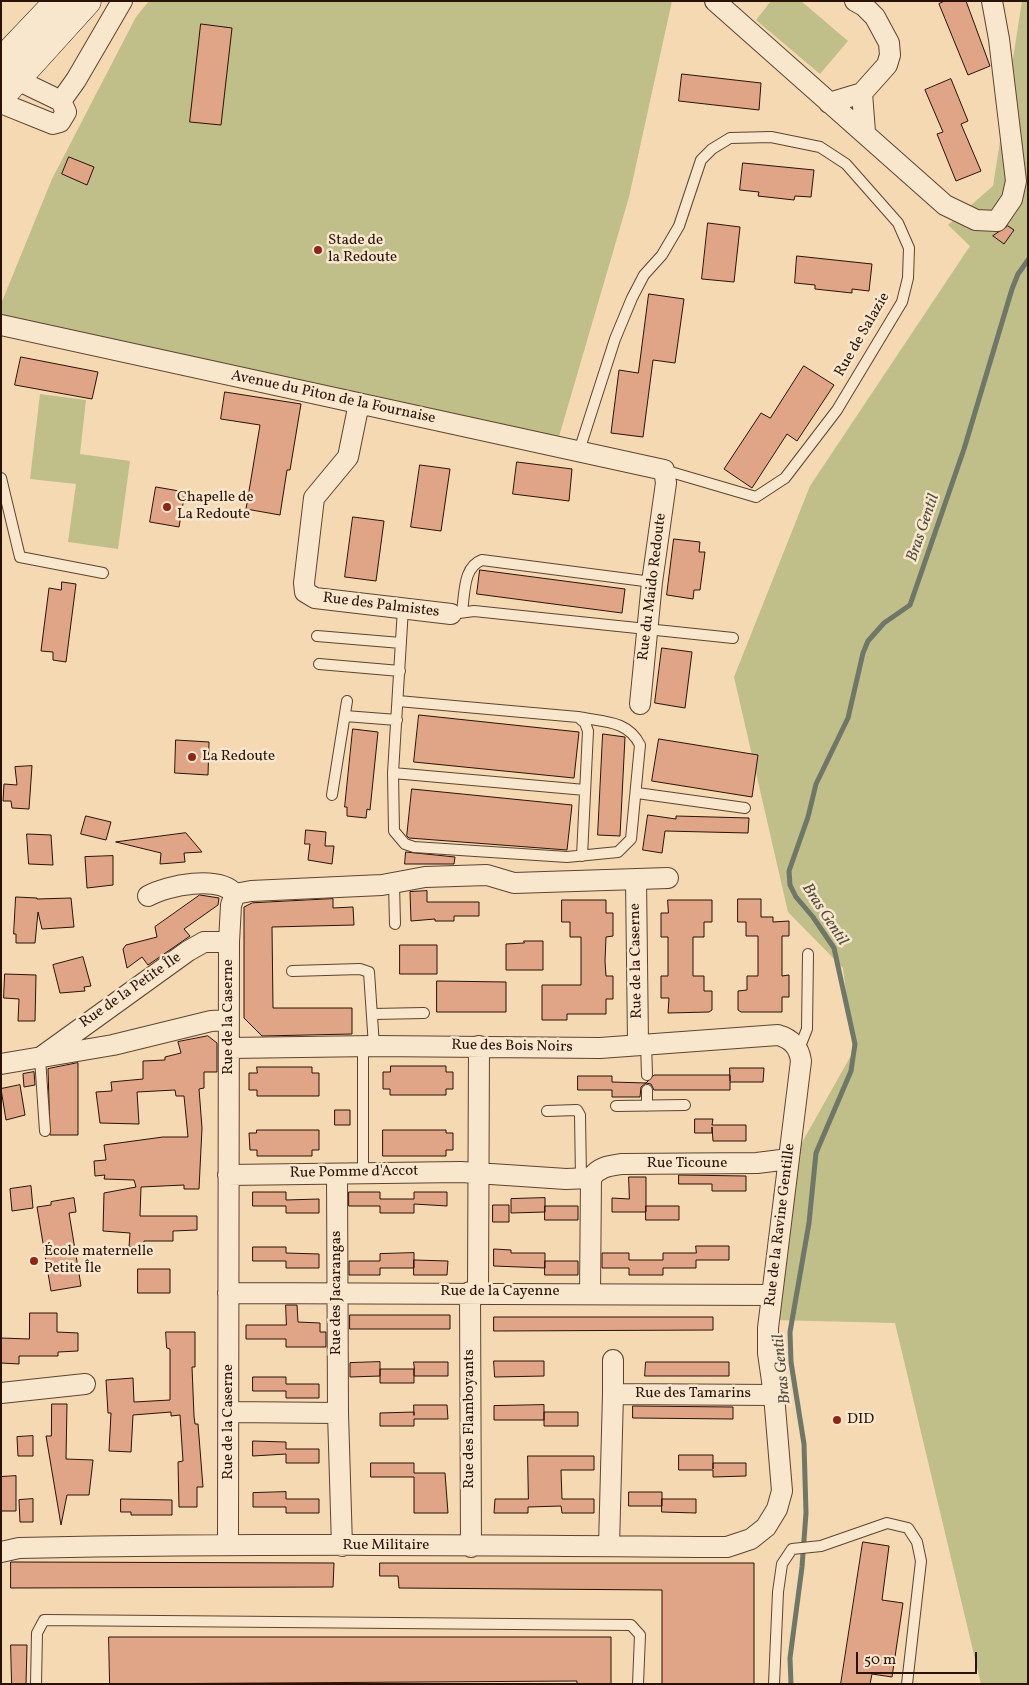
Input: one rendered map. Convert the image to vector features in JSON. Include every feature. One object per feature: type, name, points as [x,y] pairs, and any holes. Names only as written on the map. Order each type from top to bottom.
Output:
[{"type":"main road","points":[[5,77],[59,1]]},
{"type":"main road","points":[[5,77],[87,1]]},
{"type":"street","points":[[61,101],[76,80],[122,1]]},
{"type":"street","points":[[714,1],[829,104],[865,132],[945,205],[976,220],[997,220],[1012,199],[1016,181],[999,39],[992,1]]},
{"type":"street","points":[[829,104],[862,93],[887,64],[890,54],[889,44],[875,17],[864,6],[855,1]]},
{"type":"street","points":[[1,103],[52,124],[60,122],[66,112],[61,101],[5,77]]},
{"type":"street","points":[[862,93],[865,132]]},
{"type":"street","name":"Avenue du Piton de la Fournaise","points":[[1,325],[664,470]]},
{"type":"street","name":"Rue des Palmistes","points":[[362,404],[357,413],[348,457],[314,498],[304,582],[305,592],[315,598],[457,612]]},
{"type":"street","name":"Rue du Maido Redoute","points":[[640,704],[652,582],[666,483],[664,470]]},
{"type":"street","points":[[148,896],[160,889],[176,885],[222,885],[230,887],[235,894],[250,891],[394,884],[425,877],[487,875],[514,882],[668,878]]},
{"type":"street","name":"Rue de la Caserne","points":[[636,879],[642,1043]]},
{"type":"street","name":"Rue de la Caserne","points":[[228,1544],[230,1412],[228,1293],[229,942],[231,905],[235,894]]},
{"type":"street","name":"Rue de la Petite Île","points":[[40,1058],[188,951],[204,942],[229,942]]},
{"type":"street","points":[[96,1016],[113,1045]]},
{"type":"street","name":"Rue de la Petite Île","points":[[1,1064],[113,1045],[211,1022],[229,1020]]},
{"type":"street","name":"Rue des Bois Noirs","points":[[229,1048],[479,1046],[600,1048],[642,1043],[778,1035],[788,1038],[796,1046]]},
{"type":"street","name":"Rue des Flamboyants","points":[[471,1547],[474,1292],[480,1173],[479,1046]]},
{"type":"street","name":"Rue de la Ravine Gentille","points":[[766,1527],[776,1509],[782,1491],[774,1395],[768,1353],[771,1295],[801,1061],[796,1046]]},
{"type":"street","name":"Rue Ticoune","points":[[586,1178],[605,1166],[613,1165],[757,1163],[789,1159]]},
{"type":"street","points":[[480,1173],[586,1178],[590,1293]]},
{"type":"street","name":"Rue Pomme d'Accot","points":[[228,1175],[480,1173]]},
{"type":"street","name":"Rue des Jacarangas","points":[[337,1174],[338,1413],[342,1546]]},
{"type":"street","name":"Rue de la Cayenne","points":[[228,1293],[474,1292],[771,1295]]},
{"type":"street","name":"Rue des Tamarins","points":[[609,1546],[613,1360]]},
{"type":"street","points":[[1,1393],[85,1384]]},
{"type":"street","name":"Rue des Tamarins","points":[[613,1394],[774,1395]]},
{"type":"street","points":[[230,1412],[338,1413]]},
{"type":"street","name":"Rue Militaire","points":[[1,1552],[19,1548],[228,1544],[471,1547],[727,1547],[751,1539],[766,1527]]},
{"type":"lane","name":"Rue de Salazie","points":[[579,451],[615,339],[628,306],[644,275],[662,255],[679,226],[701,160],[712,149],[730,138],[771,136],[820,147],[846,164],[898,223],[909,248],[908,278],[902,302],[837,410],[785,478],[756,497],[664,470]]},
{"type":"lane","points":[[1,478],[20,557],[103,573]]},
{"type":"lane","points":[[652,582],[482,560],[474,563],[469,568],[457,612],[733,638]]},
{"type":"lane","points":[[398,701],[578,717],[624,726],[635,734],[640,745],[637,793],[631,839],[618,852],[567,857],[414,848],[398,839],[394,831],[394,773],[403,608]]},
{"type":"lane","points":[[317,636],[401,643]]},
{"type":"lane","points":[[319,664],[400,671]]},
{"type":"lane","points":[[332,795],[347,701]]},
{"type":"lane","points":[[345,716],[397,720]]},
{"type":"lane","points":[[578,717],[585,723],[588,731],[582,856]]},
{"type":"lane","points":[[394,773],[585,790]]},
{"type":"lane","points":[[637,793],[745,808]]},
{"type":"lane","points":[[394,884],[395,924]]},
{"type":"lane","points":[[796,1046],[808,1029],[808,954]]},
{"type":"lane","points":[[292,971],[366,970],[371,976],[373,1014],[368,1046],[363,1174]]},
{"type":"lane","points":[[373,1014],[424,1012]]},
{"type":"lane","points":[[642,1043],[647,1075]]},
{"type":"lane","points":[[40,1058],[45,1131]]},
{"type":"lane","points":[[647,1090],[647,1106]]},
{"type":"lane","points":[[616,1106],[685,1105]]},
{"type":"lane","points":[[547,1111],[577,1110],[580,1115],[586,1178]]},
{"type":"lane","points":[[774,1684],[778,1592],[782,1564],[792,1549],[821,1546],[887,1523],[908,1528],[916,1542],[921,1561],[907,1684]]},
{"type":"lane","points":[[36,1684],[37,1633],[44,1620],[631,1625],[640,1635],[638,1684]]},
{"type":"shaded area","name":"Stade de la Redoute","points":[[149,1],[672,1],[629,197],[558,440],[1,321],[1,304],[52,179],[136,17]]},
{"type":"shaded area","points":[[771,1],[801,1],[848,41],[820,74],[756,20]]},
{"type":"shaded area","points":[[1022,1],[1028,1],[1028,1684],[981,1684],[895,1323],[774,1320],[773,1194],[853,1052],[843,968],[788,912],[734,677],[810,486],[970,246],[948,225],[993,186]]},
{"type":"shaded area","points":[[40,394],[86,400],[80,454],[130,461],[118,549],[68,542],[76,484],[30,479]]},
{"type":"building","points":[[945,1],[966,1],[990,66],[968,75],[939,4]]},
{"type":"building","points":[[201,24],[232,28],[221,125],[190,122]]},
{"type":"building","points":[[682,74],[761,83],[759,110],[679,101]]},
{"type":"building","points":[[951,79],[968,121],[961,124],[981,171],[956,181],[937,134],[943,132],[925,90]]},
{"type":"building","points":[[69,157],[94,167],[87,185],[62,174]]},
{"type":"building","points":[[743,163],[814,170],[811,197],[795,196],[794,200],[758,196],[759,192],[740,190]]},
{"type":"building","points":[[708,223],[740,227],[734,282],[702,279]]},
{"type":"building","points":[[1008,226],[1014,230],[1004,244],[993,236]]},
{"type":"building","points":[[797,256],[872,264],[869,291],[852,289],[852,293],[815,289],[815,285],[795,283]]},
{"type":"building","points":[[649,294],[684,299],[675,363],[653,360],[643,437],[611,433],[619,370],[638,373]]},
{"type":"building","points":[[21,357],[98,372],[92,399],[15,385]]},
{"type":"building","points":[[804,366],[834,385],[797,441],[787,434],[752,488],[724,469],[761,413],[770,418]]},
{"type":"building","points":[[225,392],[301,404],[280,515],[246,509],[260,425],[221,419]]},
{"type":"building","points":[[517,462],[572,469],[569,501],[513,494]]},
{"type":"building","points":[[420,465],[450,469],[441,531],[411,527]]},
{"type":"building","name":"Chapelle de La Redoute","points":[[156,487],[185,492],[179,527],[150,522]]},
{"type":"building","points":[[353,517],[384,521],[376,581],[345,577]]},
{"type":"building","points":[[674,539],[700,542],[699,552],[705,552],[700,590],[694,590],[693,599],[667,595]]},
{"type":"building","points":[[480,570],[625,589],[622,613],[477,594]]},
{"type":"building","points":[[62,582],[76,584],[66,662],[53,660],[53,652],[41,651],[49,588],[61,590]]},
{"type":"building","points":[[662,648],[692,652],[685,708],[655,703]]},
{"type":"building","points":[[419,715],[579,732],[574,778],[414,762]]},
{"type":"building","points":[[353,729],[378,732],[370,810],[367,809],[366,818],[347,816],[347,807],[345,807]]},
{"type":"building","points":[[603,734],[625,737],[620,836],[598,835]]},
{"type":"building","points":[[659,739],[758,755],[752,797],[652,781]]},
{"type":"building","name":"La Redoute","points":[[176,740],[209,742],[208,775],[175,773]]},
{"type":"building","points":[[32,766],[29,809],[12,808],[11,801],[3,801],[4,784],[17,785],[15,767]]},
{"type":"building","points":[[412,789],[572,805],[567,850],[409,838],[407,836]]},
{"type":"building","points":[[648,815],[676,819],[676,816],[749,818],[748,833],[665,831],[662,853],[643,850]]},
{"type":"building","points":[[86,816],[111,822],[106,840],[81,834]]},
{"type":"building","points":[[306,830],[326,832],[325,846],[334,846],[332,864],[308,860],[310,844],[305,844]]},
{"type":"building","points":[[186,833],[202,852],[184,853],[185,862],[160,864],[161,853],[116,842]]},
{"type":"building","points":[[27,834],[51,835],[53,865],[29,864]]},
{"type":"building","points":[[406,852],[455,857],[454,864],[405,864]]},
{"type":"building","points":[[113,856],[113,885],[87,888],[85,857]]},
{"type":"building","points":[[427,891],[427,902],[479,902],[479,916],[454,916],[454,921],[435,921],[435,919],[411,921],[410,892]]},
{"type":"building","points":[[200,895],[219,898],[218,905],[184,929],[190,936],[148,965],[142,957],[127,968],[123,949],[126,945],[157,937],[155,927]]},
{"type":"building","points":[[16,897],[37,899],[71,898],[74,927],[42,929],[38,912],[35,943],[16,943],[16,934],[14,934]]},
{"type":"building","points":[[333,899],[333,908],[353,907],[354,925],[272,927],[273,1008],[352,1008],[352,1034],[262,1036],[244,1018],[244,907],[252,903]]},
{"type":"building","points":[[738,899],[761,899],[761,917],[773,917],[773,922],[789,921],[789,936],[782,936],[782,976],[789,975],[789,997],[782,997],[782,1012],[741,1012],[738,1010],[738,991],[747,990],[747,976],[758,976],[758,936],[746,936],[746,922],[738,922]]},
{"type":"building","points":[[562,900],[606,900],[606,913],[613,913],[613,936],[606,937],[605,961],[606,976],[613,976],[613,999],[606,999],[606,1014],[567,1014],[567,1020],[542,1020],[542,985],[581,985],[581,937],[570,937],[570,922],[562,922]]},
{"type":"building","points":[[668,900],[712,900],[712,922],[704,922],[704,937],[693,937],[693,976],[704,976],[704,991],[712,991],[712,1010],[709,1012],[668,1013],[669,998],[661,998],[661,976],[668,976],[668,937],[661,937],[661,913],[668,913]]},
{"type":"building","points":[[524,941],[543,941],[543,970],[506,970],[506,944],[524,943]]},
{"type":"building","points":[[400,945],[437,945],[437,974],[400,974]]},
{"type":"building","points":[[83,957],[91,986],[84,987],[85,991],[60,993],[53,965]]},
{"type":"building","points":[[5,974],[36,975],[35,1021],[18,1021],[19,999],[4,998]]},
{"type":"building","points":[[437,981],[506,982],[506,1012],[437,1012]]},
{"type":"building","points":[[208,1036],[217,1043],[217,1072],[204,1072],[204,1088],[199,1089],[202,1128],[199,1189],[184,1189],[184,1185],[141,1187],[140,1216],[197,1216],[197,1230],[173,1231],[173,1241],[144,1241],[144,1247],[129,1247],[130,1233],[103,1231],[104,1193],[136,1187],[134,1180],[104,1179],[105,1175],[95,1176],[94,1161],[106,1160],[104,1145],[163,1137],[188,1137],[184,1096],[176,1096],[175,1090],[137,1092],[139,1124],[100,1123],[96,1092],[112,1091],[111,1082],[143,1079],[143,1061],[165,1060],[165,1057],[181,1053],[178,1042]]},
{"type":"building","points":[[78,1063],[78,1135],[50,1135],[48,1069]]},
{"type":"building","points":[[391,1066],[446,1066],[446,1072],[453,1072],[453,1089],[446,1089],[446,1095],[390,1095],[390,1089],[383,1089],[383,1072],[390,1072]]},
{"type":"building","points":[[257,1067],[312,1067],[312,1073],[319,1073],[319,1096],[257,1096],[257,1090],[249,1090],[249,1073],[257,1073]]},
{"type":"building","points":[[730,1068],[764,1068],[763,1082],[730,1082],[730,1090],[654,1090],[651,1084],[646,1083],[654,1075],[730,1075]]},
{"type":"building","points":[[34,1072],[35,1085],[24,1087],[23,1074]]},
{"type":"building","points":[[578,1076],[612,1076],[612,1082],[646,1083],[641,1087],[640,1097],[612,1097],[612,1090],[578,1090]]},
{"type":"building","points":[[20,1085],[25,1115],[6,1120],[1,1089]]},
{"type":"building","points":[[335,1110],[350,1110],[350,1125],[335,1125]]},
{"type":"building","points":[[695,1119],[713,1119],[712,1125],[746,1125],[746,1141],[713,1141],[712,1127],[712,1133],[695,1133]]},
{"type":"building","points":[[257,1130],[319,1130],[319,1150],[312,1150],[312,1156],[257,1156],[257,1150],[250,1150],[249,1133],[256,1133]]},
{"type":"building","points":[[383,1130],[446,1130],[446,1133],[453,1133],[453,1150],[446,1150],[446,1156],[383,1156]]},
{"type":"building","points":[[679,1175],[746,1176],[746,1191],[712,1191],[712,1184],[679,1184]]},
{"type":"building","points":[[629,1177],[646,1177],[646,1212],[612,1212],[612,1198],[629,1199]]},
{"type":"building","points":[[31,1186],[33,1208],[12,1211],[10,1189]]},
{"type":"building","points":[[253,1192],[286,1192],[286,1200],[319,1199],[319,1213],[286,1213],[286,1206],[253,1206]]},
{"type":"building","points":[[349,1192],[380,1192],[380,1199],[414,1199],[414,1192],[447,1192],[447,1206],[414,1204],[414,1213],[380,1213],[380,1206],[349,1206]]},
{"type":"building","points":[[74,1198],[76,1212],[69,1213],[81,1286],[51,1291],[37,1207],[51,1205],[51,1202]]},
{"type":"building","points":[[545,1198],[545,1212],[511,1213],[511,1199]]},
{"type":"building","points":[[493,1205],[509,1205],[509,1222],[493,1222]]},
{"type":"building","points":[[545,1206],[578,1206],[578,1220],[545,1220]]},
{"type":"building","points":[[646,1206],[679,1206],[679,1220],[646,1220]]},
{"type":"building","points":[[696,1246],[729,1246],[729,1260],[696,1260],[696,1268],[663,1268],[663,1275],[629,1275],[629,1268],[602,1268],[602,1253],[629,1253],[629,1260],[663,1260],[663,1253],[696,1253]]},
{"type":"building","points":[[253,1247],[286,1247],[286,1253],[319,1254],[319,1268],[286,1268],[286,1261],[253,1261]]},
{"type":"building","points":[[494,1249],[511,1250],[511,1253],[545,1253],[545,1268],[494,1266]]},
{"type":"building","points":[[414,1253],[414,1268],[380,1268],[380,1275],[349,1275],[349,1261],[380,1261],[380,1254]]},
{"type":"building","points":[[414,1260],[448,1261],[447,1275],[414,1275]]},
{"type":"building","points":[[545,1261],[578,1261],[578,1275],[545,1275]]},
{"type":"building","points":[[138,1269],[170,1269],[170,1293],[138,1293]]},
{"type":"building","points":[[286,1305],[297,1305],[298,1322],[320,1323],[320,1332],[326,1332],[326,1347],[286,1347],[286,1339],[246,1339],[246,1325],[286,1325]]},
{"type":"building","points":[[30,1313],[57,1313],[57,1332],[78,1333],[78,1351],[58,1352],[58,1356],[19,1356],[19,1364],[1,1363],[1,1338],[29,1339]]},
{"type":"building","points":[[350,1315],[450,1315],[450,1329],[350,1329]]},
{"type":"building","points":[[494,1317],[713,1317],[713,1330],[494,1331]]},
{"type":"building","points":[[166,1332],[195,1332],[195,1367],[192,1367],[194,1416],[195,1424],[198,1424],[203,1487],[197,1487],[197,1507],[179,1507],[178,1462],[183,1461],[180,1415],[171,1416],[171,1412],[133,1415],[131,1452],[109,1451],[111,1413],[108,1413],[106,1380],[133,1378],[134,1402],[170,1400],[170,1349],[167,1348]]},
{"type":"building","points":[[494,1361],[544,1361],[544,1376],[495,1377]]},
{"type":"building","points":[[380,1362],[380,1376],[350,1377],[350,1363]]},
{"type":"building","points":[[414,1362],[448,1362],[448,1376],[414,1376],[414,1383],[380,1383],[380,1369],[414,1369]]},
{"type":"building","points":[[646,1362],[729,1362],[729,1376],[645,1376]]},
{"type":"building","points":[[253,1377],[286,1377],[286,1384],[319,1384],[319,1398],[286,1398],[286,1391],[253,1391]]},
{"type":"building","points":[[52,1404],[67,1404],[66,1459],[93,1460],[89,1495],[67,1495],[61,1525],[46,1436],[51,1436]]},
{"type":"building","points":[[414,1405],[447,1405],[448,1419],[414,1419],[414,1426],[380,1426],[380,1413],[414,1412]]},
{"type":"building","points":[[544,1405],[544,1412],[578,1412],[578,1426],[544,1426],[544,1420],[494,1420],[494,1406]]},
{"type":"building","points":[[633,1406],[733,1407],[733,1419],[633,1418]]},
{"type":"building","points":[[33,1436],[33,1456],[18,1456],[17,1437]]},
{"type":"building","points":[[253,1441],[286,1442],[286,1449],[319,1449],[319,1463],[286,1463],[286,1454],[253,1456]]},
{"type":"building","points":[[679,1455],[713,1455],[713,1463],[746,1463],[746,1476],[713,1477],[713,1470],[679,1470]]},
{"type":"building","points":[[528,1456],[594,1456],[594,1470],[561,1470],[562,1499],[594,1499],[594,1513],[562,1513],[561,1506],[528,1507],[528,1513],[494,1513],[495,1499],[528,1499]]},
{"type":"building","points":[[371,1463],[414,1463],[414,1473],[445,1473],[448,1513],[414,1513],[414,1477],[371,1477]]},
{"type":"building","points":[[16,1476],[16,1511],[1,1511],[1,1477]]},
{"type":"building","points":[[286,1492],[286,1499],[319,1499],[319,1513],[286,1513],[286,1507],[253,1507],[253,1493]]},
{"type":"building","points":[[629,1492],[662,1492],[662,1506],[629,1506]]},
{"type":"building","points":[[33,1499],[33,1522],[20,1522],[19,1500]]},
{"type":"building","points":[[121,1499],[172,1500],[172,1515],[131,1515],[131,1512],[121,1512]]},
{"type":"building","points":[[662,1499],[696,1499],[696,1513],[662,1512]]},
{"type":"building","points":[[863,1542],[889,1546],[882,1600],[903,1603],[892,1677],[872,1674],[870,1684],[841,1684]]},
{"type":"building","points":[[11,1562],[334,1563],[333,1587],[11,1588]]},
{"type":"building","points":[[380,1563],[754,1563],[754,1684],[662,1684],[662,1590],[399,1588],[398,1576],[380,1576]]},
{"type":"building","points":[[109,1637],[611,1637],[611,1684],[577,1684],[577,1681],[110,1684]]},
{"type":"building","points":[[11,1645],[27,1645],[26,1684],[12,1684]]},
{"type":"waterway","name":"Bras Gentil","points":[[791,1684],[790,1658],[802,1567],[806,1513],[804,1444],[791,1362],[790,1332],[809,1223],[816,1153],[851,1071],[855,1044],[834,948],[813,917],[796,897],[790,885],[789,871],[808,817],[816,784],[848,718],[863,653],[868,641],[884,623],[910,605],[964,449],[1012,289],[1018,274],[1028,260]]},
{"type":"place","name":"Stade de la Redoute","points":[[318,250]]},
{"type":"place","name":"Chapelle de La Redoute","points":[[167,507]]},
{"type":"place","name":"La Redoute","points":[[192,757]]},
{"type":"place","name":"École maternelle Petite Île","points":[[34,1261]]},
{"type":"place","name":"DID","points":[[837,1420]]}]
